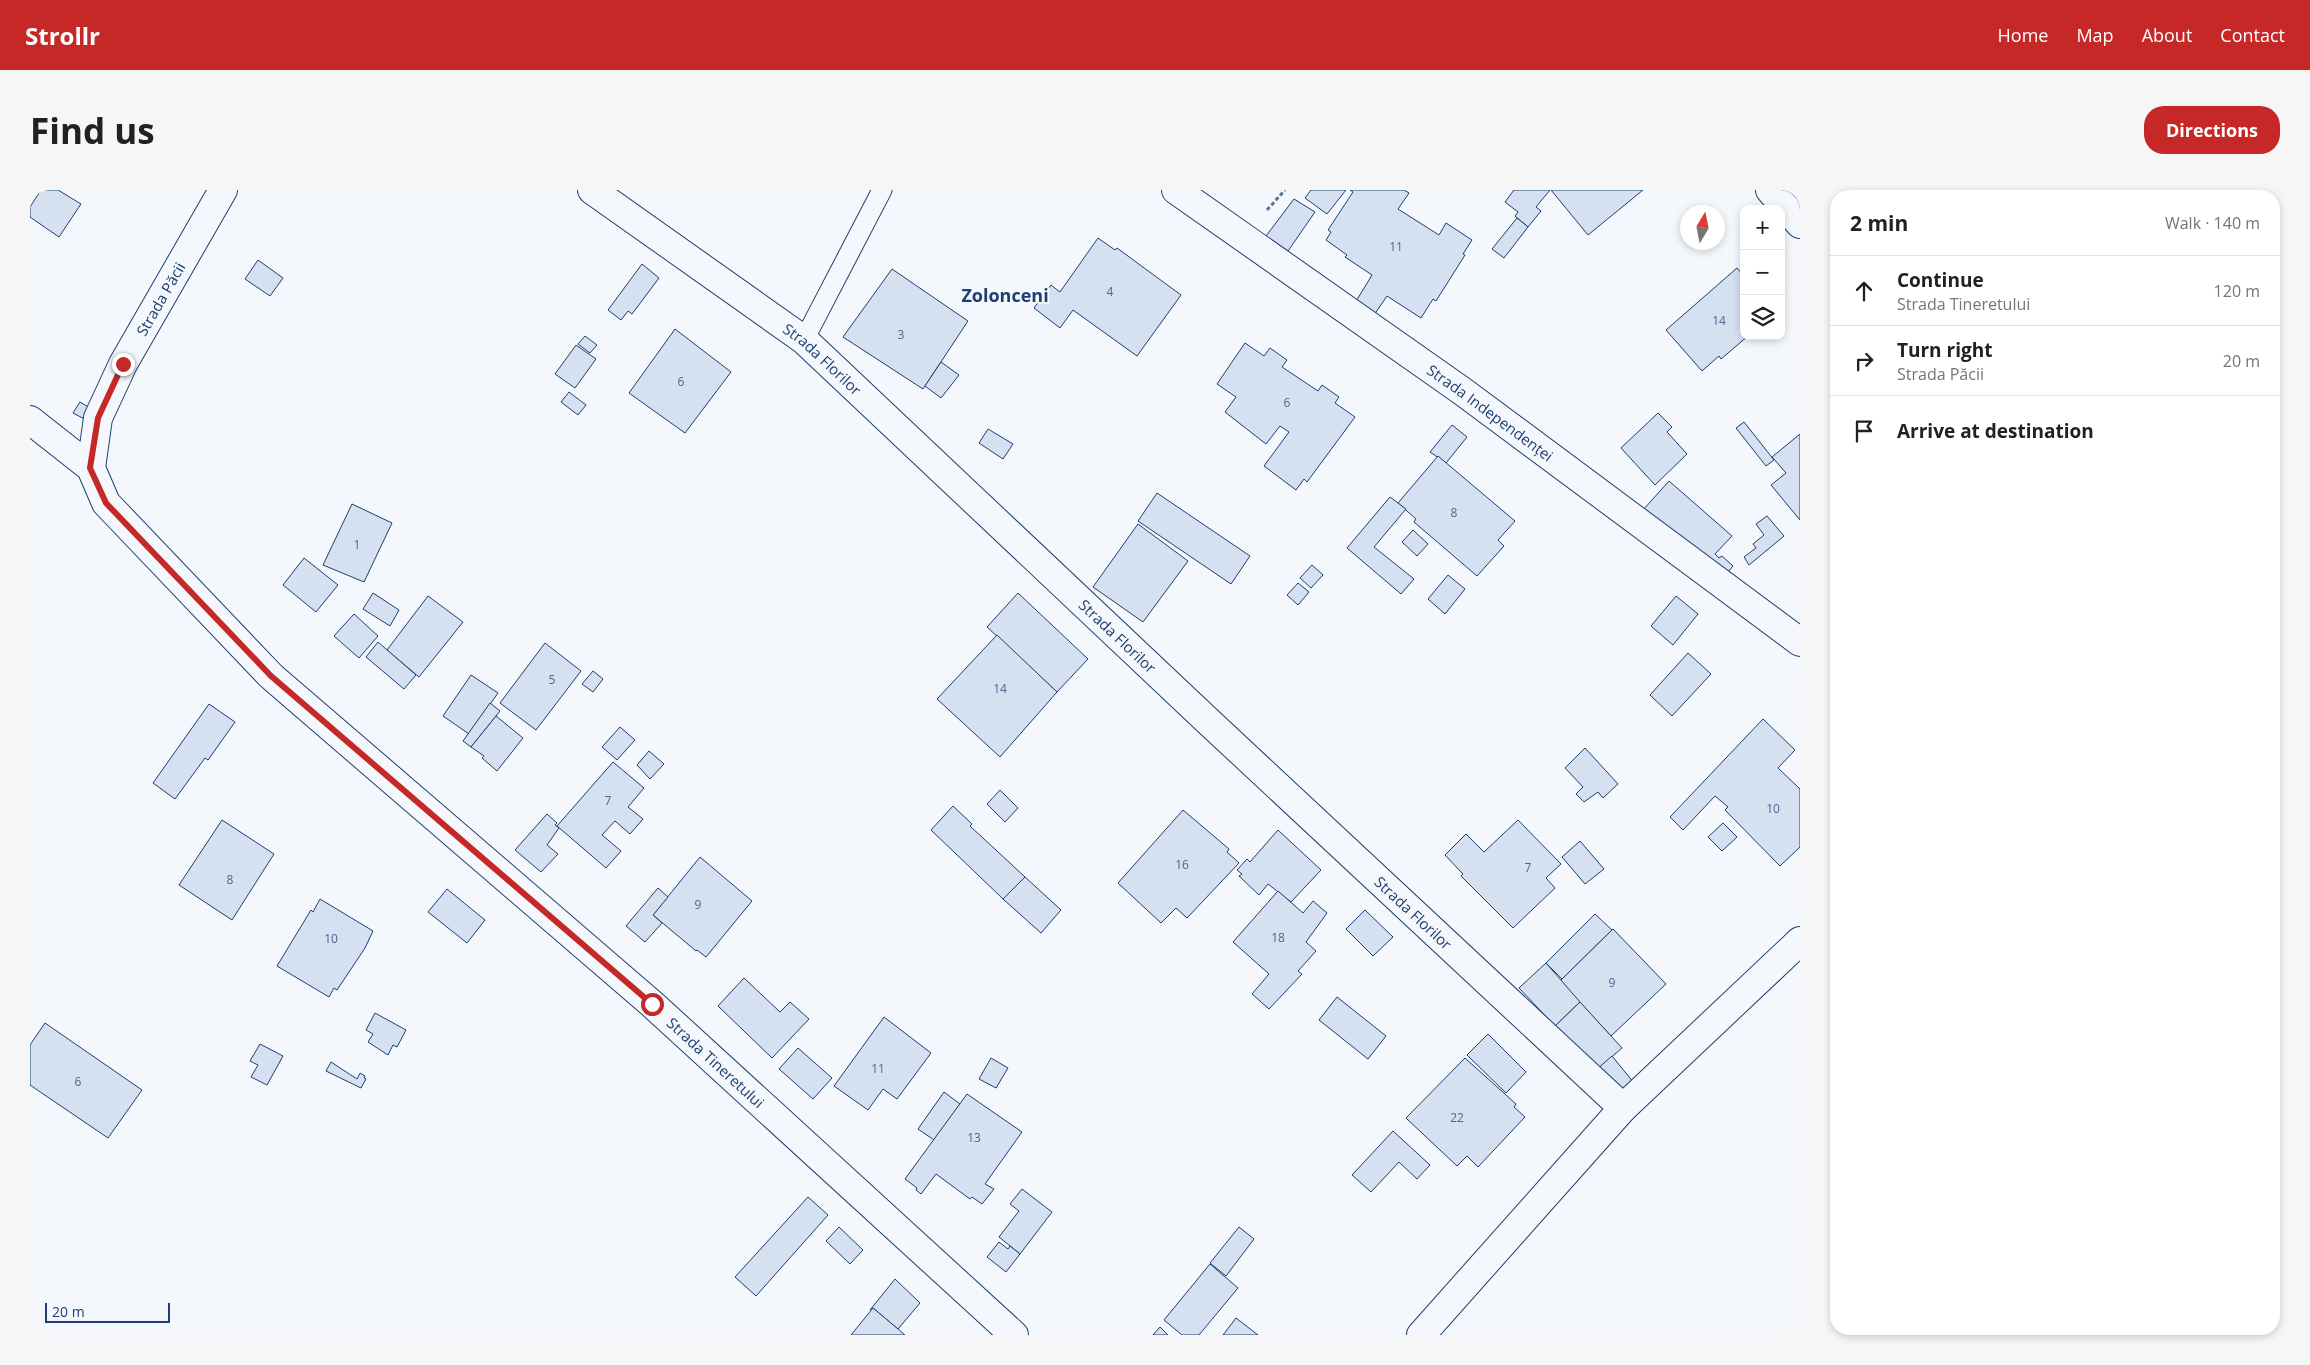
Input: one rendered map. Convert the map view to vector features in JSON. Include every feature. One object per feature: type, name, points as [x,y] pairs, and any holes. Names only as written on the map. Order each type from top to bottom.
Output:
[{"type":"street","name":"Strada Păcii","points":[[90,468],[98,418],[123,364],[223,190]]},
{"type":"street","name":"Strada Florilor","points":[[592,190],[804,340],[1210,723],[1623,1108]]},
{"type":"street","name":"Strada Independenței","points":[[1176,190],[1462,391],[1800,642]]},
{"type":"street","points":[[1770,190],[1800,224]]},
{"type":"street","name":"Strada Tineretului","points":[[30,420],[90,468],[106,503],[271,676],[652,1004],[1014,1335]]},
{"type":"street","points":[[1421,1335],[1623,1108],[1800,941]]},
{"type":"lane","points":[[804,340],[882,190]]},
{"type":"building","points":[[41,190],[58,190],[81,204],[59,237],[30,217],[30,207]]},
{"type":"building","points":[[1311,190],[1346,190],[1327,214],[1305,198]]},
{"type":"building","points":[[1350,190],[1404,190],[1409,193],[1398,209],[1439,235],[1446,223],[1472,240],[1463,254],[1465,255],[1436,301],[1433,299],[1421,318],[1387,296],[1374,315],[1355,303],[1372,275],[1345,257],[1347,255],[1326,240],[1331,232],[1328,230],[1353,192]]},
{"type":"building","points":[[1514,190],[1550,190],[1536,207],[1541,211],[1528,227],[1515,216],[1518,212],[1505,202]]},
{"type":"building","points":[[1551,190],[1643,190],[1588,235]]},
{"type":"building","points":[[1294,199],[1315,212],[1288,251],[1266,236]]},
{"type":"building","points":[[1517,218],[1528,227],[1504,258],[1492,249]]},
{"type":"building","points":[[1098,238],[1115,250],[1117,248],[1181,295],[1137,356],[1073,310],[1060,328],[1034,308],[1051,285],[1060,292]]},
{"type":"building","points":[[258,260],[283,278],[270,296],[245,279]]},
{"type":"building","points":[[642,264],[659,278],[632,314],[628,311],[621,320],[608,310]]},
{"type":"building","points":[[1737,268],[1740,271],[1740,340],[1743,340],[1721,359],[1719,356],[1702,371],[1666,330]]},
{"type":"building","points":[[892,269],[968,321],[923,389],[843,337]]},
{"type":"building","points":[[675,329],[731,372],[685,433],[629,393]]},
{"type":"building","points":[[585,336],[597,345],[590,353],[578,344]]},
{"type":"building","points":[[1245,343],[1264,356],[1270,348],[1287,360],[1282,367],[1318,391],[1322,385],[1339,397],[1335,403],[1355,417],[1307,482],[1304,479],[1296,490],[1264,466],[1289,432],[1280,426],[1266,444],[1225,412],[1236,397],[1217,384]]},
{"type":"building","points":[[576,345],[596,359],[575,388],[555,374]]},
{"type":"building","points":[[941,362],[959,375],[941,398],[925,386]]},
{"type":"building","points":[[569,392],[586,405],[578,415],[561,402]]},
{"type":"building","points":[[80,402],[95,411],[90,422],[73,413]]},
{"type":"building","points":[[1658,413],[1672,427],[1667,432],[1687,454],[1655,485],[1621,448]]},
{"type":"building","points":[[1744,422],[1774,460],[1766,466],[1736,428]]},
{"type":"building","points":[[1452,425],[1467,437],[1446,463],[1430,452]]},
{"type":"building","points":[[988,429],[1013,444],[1003,459],[979,443]]},
{"type":"building","points":[[1800,434],[1800,520],[1771,485],[1786,473],[1772,457]]},
{"type":"building","points":[[1438,456],[1515,521],[1498,540],[1504,546],[1477,576],[1414,522],[1416,519],[1398,503]]},
{"type":"building","points":[[1669,481],[1732,536],[1715,554],[1719,558],[1722,556],[1733,566],[1724,577],[1643,510]]},
{"type":"building","points":[[1157,493],[1250,556],[1231,584],[1138,521]]},
{"type":"building","points":[[1390,497],[1406,509],[1374,547],[1414,579],[1401,594],[1347,548]]},
{"type":"building","points":[[352,504],[392,523],[364,582],[323,565]]},
{"type":"building","points":[[1767,516],[1784,536],[1749,565],[1744,557],[1756,548],[1753,544],[1764,535],[1756,524]]},
{"type":"building","points":[[1138,524],[1188,561],[1143,622],[1093,587]]},
{"type":"building","points":[[1413,530],[1428,544],[1417,556],[1402,542]]},
{"type":"building","points":[[304,558],[338,585],[316,612],[283,585]]},
{"type":"building","points":[[1312,565],[1323,575],[1311,588],[1300,578]]},
{"type":"building","points":[[1448,575],[1465,589],[1445,614],[1428,599]]},
{"type":"building","points":[[1298,583],[1309,592],[1298,605],[1287,595]]},
{"type":"building","points":[[373,593],[399,610],[390,626],[363,609]]},
{"type":"building","points":[[1018,593],[1088,659],[1057,692],[987,627]]},
{"type":"building","points":[[428,596],[463,622],[419,677],[387,650]]},
{"type":"building","points":[[1676,596],[1698,614],[1673,645],[1651,626]]},
{"type":"building","points":[[354,614],[378,636],[359,658],[334,636]]},
{"type":"building","points":[[997,635],[1057,692],[1000,757],[937,699]]},
{"type":"building","points":[[378,642],[416,675],[404,689],[366,657]]},
{"type":"building","points":[[545,643],[581,671],[536,730],[500,703]]},
{"type":"building","points":[[1688,653],[1711,674],[1672,716],[1650,695]]},
{"type":"building","points":[[593,671],[603,679],[593,692],[582,684]]},
{"type":"building","points":[[471,675],[498,693],[469,734],[443,716]]},
{"type":"building","points":[[490,703],[500,711],[471,747],[463,741]]},
{"type":"building","points":[[209,704],[235,722],[208,760],[205,758],[175,799],[153,783]]},
{"type":"building","points":[[496,716],[523,738],[497,771],[482,758],[484,756],[471,747]]},
{"type":"building","points":[[1763,719],[1795,750],[1778,768],[1800,789],[1800,847],[1780,866],[1725,810],[1728,807],[1715,796],[1683,830],[1670,817]]},
{"type":"building","points":[[620,727],[635,740],[617,760],[602,747]]},
{"type":"building","points":[[1585,748],[1618,784],[1603,798],[1598,792],[1584,802],[1576,794],[1583,787],[1565,768]]},
{"type":"building","points":[[649,751],[664,764],[650,779],[637,765]]},
{"type":"building","points":[[613,762],[644,788],[628,807],[643,819],[630,834],[615,821],[602,835],[621,851],[606,868],[557,826]]},
{"type":"building","points":[[1000,790],[1018,808],[1005,822],[987,804]]},
{"type":"building","points":[[953,806],[972,824],[970,826],[1025,877],[1003,899],[931,830]]},
{"type":"building","points":[[1183,810],[1229,849],[1227,852],[1239,863],[1187,918],[1176,908],[1161,923],[1118,883]]},
{"type":"building","points":[[547,814],[557,823],[555,825],[559,828],[547,845],[558,854],[541,872],[515,850]]},
{"type":"building","points":[[222,820],[274,854],[232,920],[179,885]]},
{"type":"building","points":[[1518,820],[1561,864],[1546,878],[1555,888],[1513,928],[1461,876],[1463,874],[1445,855],[1466,834],[1484,852]]},
{"type":"building","points":[[1723,823],[1737,837],[1722,851],[1708,837]]},
{"type":"building","points":[[1278,830],[1321,870],[1291,902],[1268,884],[1259,895],[1239,876],[1242,874],[1237,870],[1247,859],[1250,862]]},
{"type":"building","points":[[1580,841],[1604,869],[1585,884],[1562,857]]},
{"type":"building","points":[[700,857],[752,901],[706,957],[696,951],[653,915]]},
{"type":"building","points":[[1025,877],[1061,910],[1041,933],[1003,899]]},
{"type":"building","points":[[658,888],[668,897],[653,915],[662,923],[645,942],[626,926]]},
{"type":"building","points":[[447,889],[485,920],[467,943],[428,912]]},
{"type":"building","points":[[1278,891],[1303,913],[1313,901],[1327,913],[1306,942],[1316,951],[1298,971],[1302,974],[1269,1009],[1252,994],[1269,974],[1233,942]]},
{"type":"building","points":[[320,899],[373,931],[365,948],[337,990],[334,988],[329,997],[277,966],[311,910],[313,912]]},
{"type":"building","points":[[1365,910],[1393,937],[1373,956],[1346,929]]},
{"type":"building","points":[[1595,914],[1612,930],[1562,979],[1546,963]]},
{"type":"building","points":[[1613,929],[1666,984],[1611,1036],[1560,981]]},
{"type":"building","points":[[1546,963],[1580,1002],[1555,1026],[1519,988]]},
{"type":"building","points":[[744,978],[780,1012],[790,1002],[809,1019],[772,1058],[718,1006]]},
{"type":"building","points":[[1337,997],[1386,1036],[1368,1059],[1319,1020]]},
{"type":"building","points":[[1580,1002],[1622,1048],[1594,1072],[1553,1028]]},
{"type":"building","points":[[375,1013],[406,1030],[397,1047],[393,1045],[388,1055],[368,1042],[373,1034],[366,1030]]},
{"type":"building","points":[[884,1017],[931,1053],[897,1099],[883,1089],[868,1110],[834,1086]]},
{"type":"building","points":[[45,1023],[142,1090],[108,1138],[30,1085],[30,1045]]},
{"type":"building","points":[[1488,1034],[1526,1072],[1506,1093],[1467,1055]]},
{"type":"building","points":[[260,1044],[283,1056],[267,1085],[251,1077],[258,1065],[250,1061]]},
{"type":"building","points":[[798,1048],[832,1078],[813,1099],[779,1069]]},
{"type":"building","points":[[1612,1056],[1638,1088],[1622,1101],[1596,1070]]},
{"type":"building","points":[[991,1058],[1008,1068],[996,1088],[979,1079]]},
{"type":"building","points":[[1465,1058],[1516,1104],[1514,1107],[1525,1117],[1478,1167],[1467,1156],[1457,1166],[1406,1118]]},
{"type":"building","points":[[331,1062],[357,1079],[360,1073],[365,1076],[364,1078],[366,1079],[361,1088],[326,1071]]},
{"type":"building","points":[[944,1092],[960,1104],[934,1140],[918,1129]]},
{"type":"building","points":[[967,1094],[1022,1132],[985,1184],[994,1189],[982,1204],[972,1197],[970,1199],[936,1174],[921,1194],[916,1190],[917,1188],[905,1179]]},
{"type":"building","points":[[1393,1131],[1430,1165],[1417,1179],[1399,1162],[1371,1192],[1352,1175]]},
{"type":"building","points":[[1022,1189],[1052,1212],[1020,1254],[999,1237],[1019,1211],[1010,1204]]},
{"type":"building","points":[[808,1197],[828,1215],[756,1296],[735,1277]]},
{"type":"building","points":[[839,1227],[863,1250],[850,1264],[826,1241]]},
{"type":"building","points":[[1239,1227],[1254,1239],[1226,1276],[1210,1263]]},
{"type":"building","points":[[999,1242],[1008,1249],[1010,1246],[1020,1254],[1006,1272],[987,1257]]},
{"type":"building","points":[[1210,1264],[1238,1288],[1199,1335],[1182,1335],[1164,1320]]},
{"type":"building","points":[[895,1279],[920,1303],[898,1329],[873,1308],[870,1310]]},
{"type":"building","points":[[873,1308],[898,1329],[905,1335],[851,1335]]},
{"type":"building","points":[[1236,1318],[1258,1335],[1223,1335]]},
{"type":"building","points":[[1160,1327],[1168,1335],[1153,1335]]},
{"type":"district","name":"Zolonceni","points":[[1005,295]]},
{"type":"route","points":[[123,364],[98,418],[90,468],[106,503],[271,676],[652,1004]]}]
